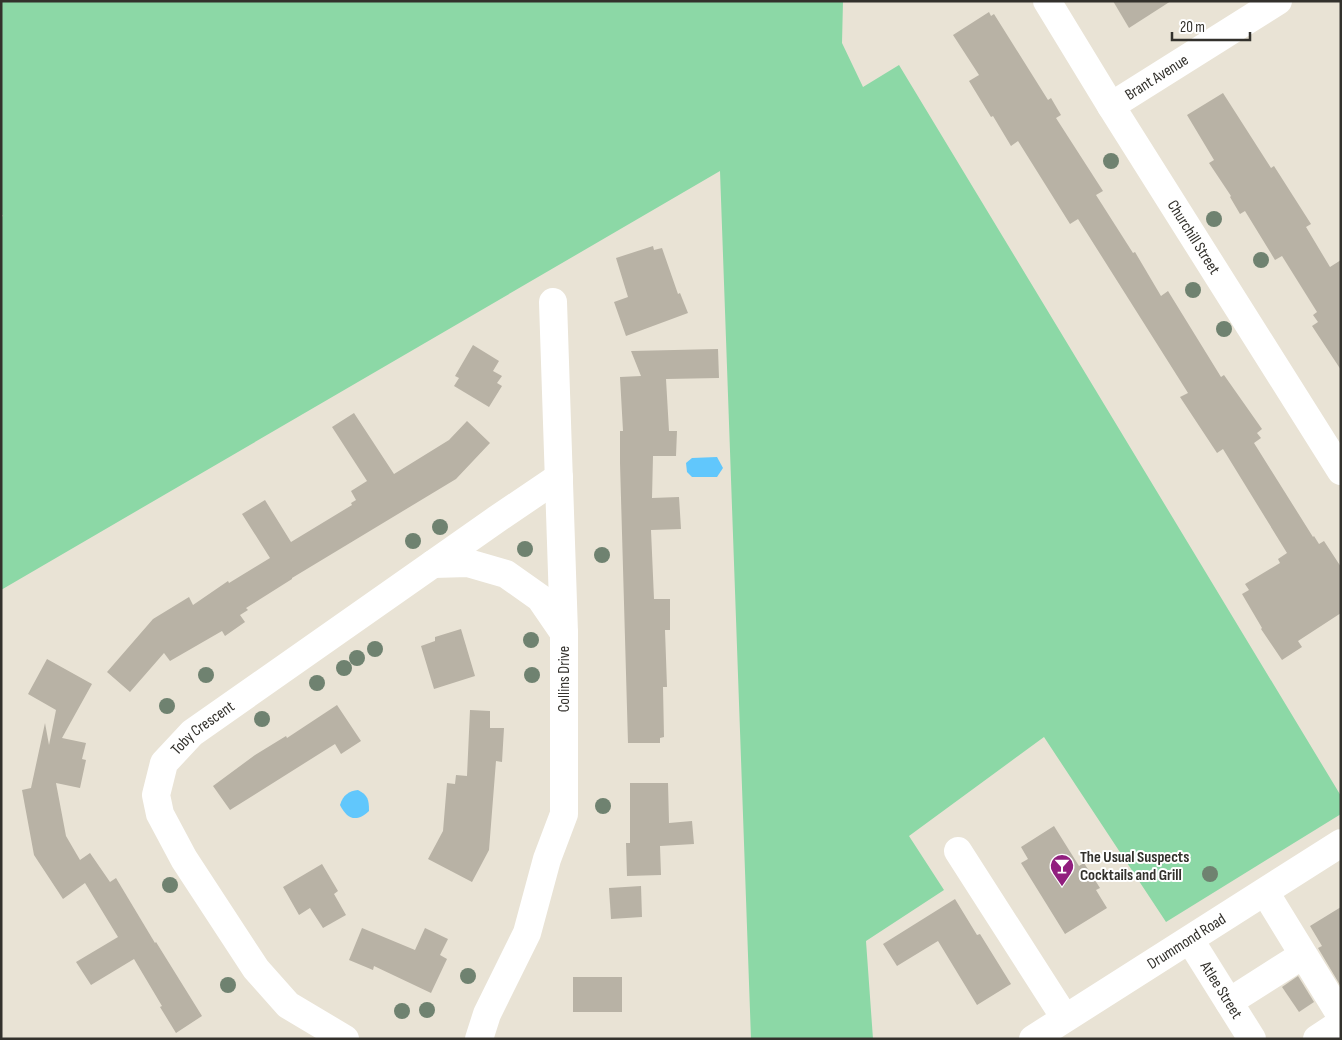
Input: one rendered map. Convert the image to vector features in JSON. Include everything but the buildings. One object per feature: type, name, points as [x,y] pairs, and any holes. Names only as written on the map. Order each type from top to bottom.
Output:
[{"type":"street","name":"Churchill Street","points":[[1047,1],[1341,471]]},
{"type":"street","name":"Brant Avenue","points":[[1111,106],[1278,1]]},
{"type":"street","name":"Collins Drive","points":[[483,1026],[526,934],[547,859],[564,814],[564,633],[553,302]]},
{"type":"street","name":"Toby Crescent","points":[[345,1039],[288,1005],[256,969],[184,859],[160,814],[156,795],[164,763],[192,733],[559,477]]},
{"type":"street","points":[[433,564],[468,563],[506,574],[540,598],[564,633]]},
{"type":"street","name":"Drummond Road","points":[[1033,1039],[1341,843]]},
{"type":"street","points":[[958,851],[1065,1018]]},
{"type":"street","points":[[1264,892],[1341,1016]]},
{"type":"street","name":"Atlee Street","points":[[1190,940],[1252,1039]]},
{"type":"street","points":[[1229,1002],[1303,954]]},
{"type":"street","points":[[1317,1039],[1341,1023]]},
{"type":"street","points":[[461,1039],[483,1026]]},
{"type":"green space","points":[[1,1],[843,1],[842,43],[863,87],[899,65],[1341,796],[1341,814],[1166,922],[1044,737],[909,836],[944,890],[866,941],[873,1039],[751,1039],[720,171],[1,590],[1,217],[3,216],[1,213]]},
{"type":"water","points":[[717,457],[723,468],[717,477],[692,477],[687,472],[686,463],[692,458]]},
{"type":"water","points":[[358,790],[367,798],[369,811],[360,817],[352,818],[346,814],[340,805],[347,794]]},
{"type":"place","name":"The Usual Suspects Cocktails and Grill","points":[[1062,887]]}]
